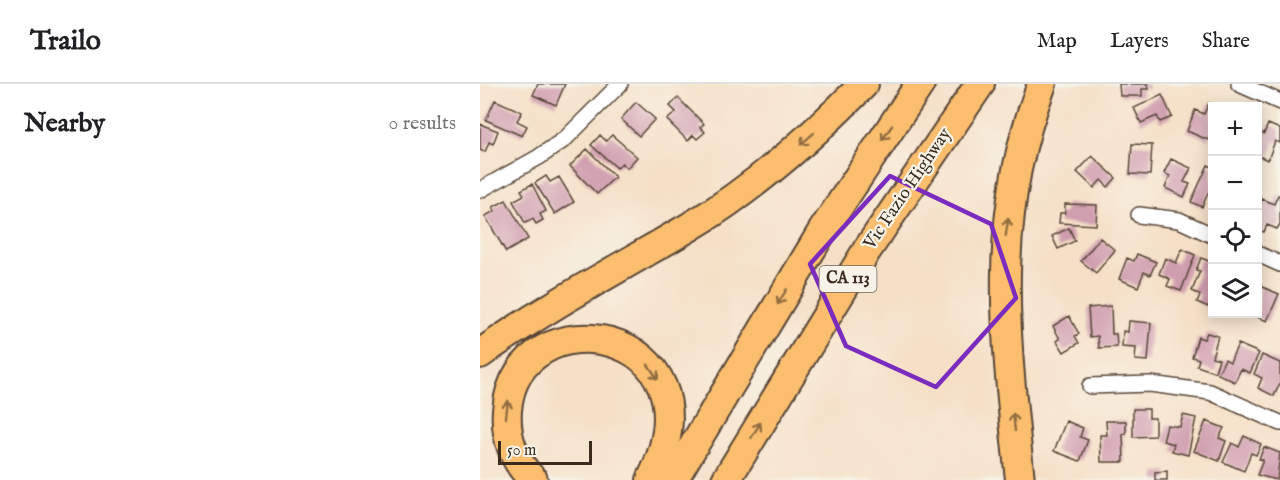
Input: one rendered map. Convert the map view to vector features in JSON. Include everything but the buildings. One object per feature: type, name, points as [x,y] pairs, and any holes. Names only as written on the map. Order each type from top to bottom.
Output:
[{"type":"highway","points":[[480,354],[527,321],[692,225],[741,193],[810,136],[864,84]]},
{"type":"highway","name":"CA 113","points":[[673,480],[822,230],[920,84]]},
{"type":"highway","name":"Vic Fazio Highway","points":[[731,473],[867,250],[980,84]]},
{"type":"highway","points":[[1020,480],[1005,333],[1006,237],[1021,146],[1042,84]]},
{"type":"highway","points":[[533,480],[515,457],[507,436],[507,402],[513,385],[532,360],[546,350],[572,339],[591,338],[618,343],[633,351],[647,363],[664,392],[670,427],[662,457],[651,480]]},
{"type":"street","points":[[480,190],[539,157],[565,139],[620,84]]},
{"type":"street","points":[[1239,84],[1280,102]]},
{"type":"street","points":[[1139,215],[1179,220],[1208,233]]},
{"type":"street","points":[[1262,256],[1280,264]]},
{"type":"street","points":[[1090,386],[1150,384],[1210,392],[1280,423]]},
{"type":"highlighted area","points":[[890,176],[991,224],[1016,298],[936,387],[846,346],[810,264]]}]
